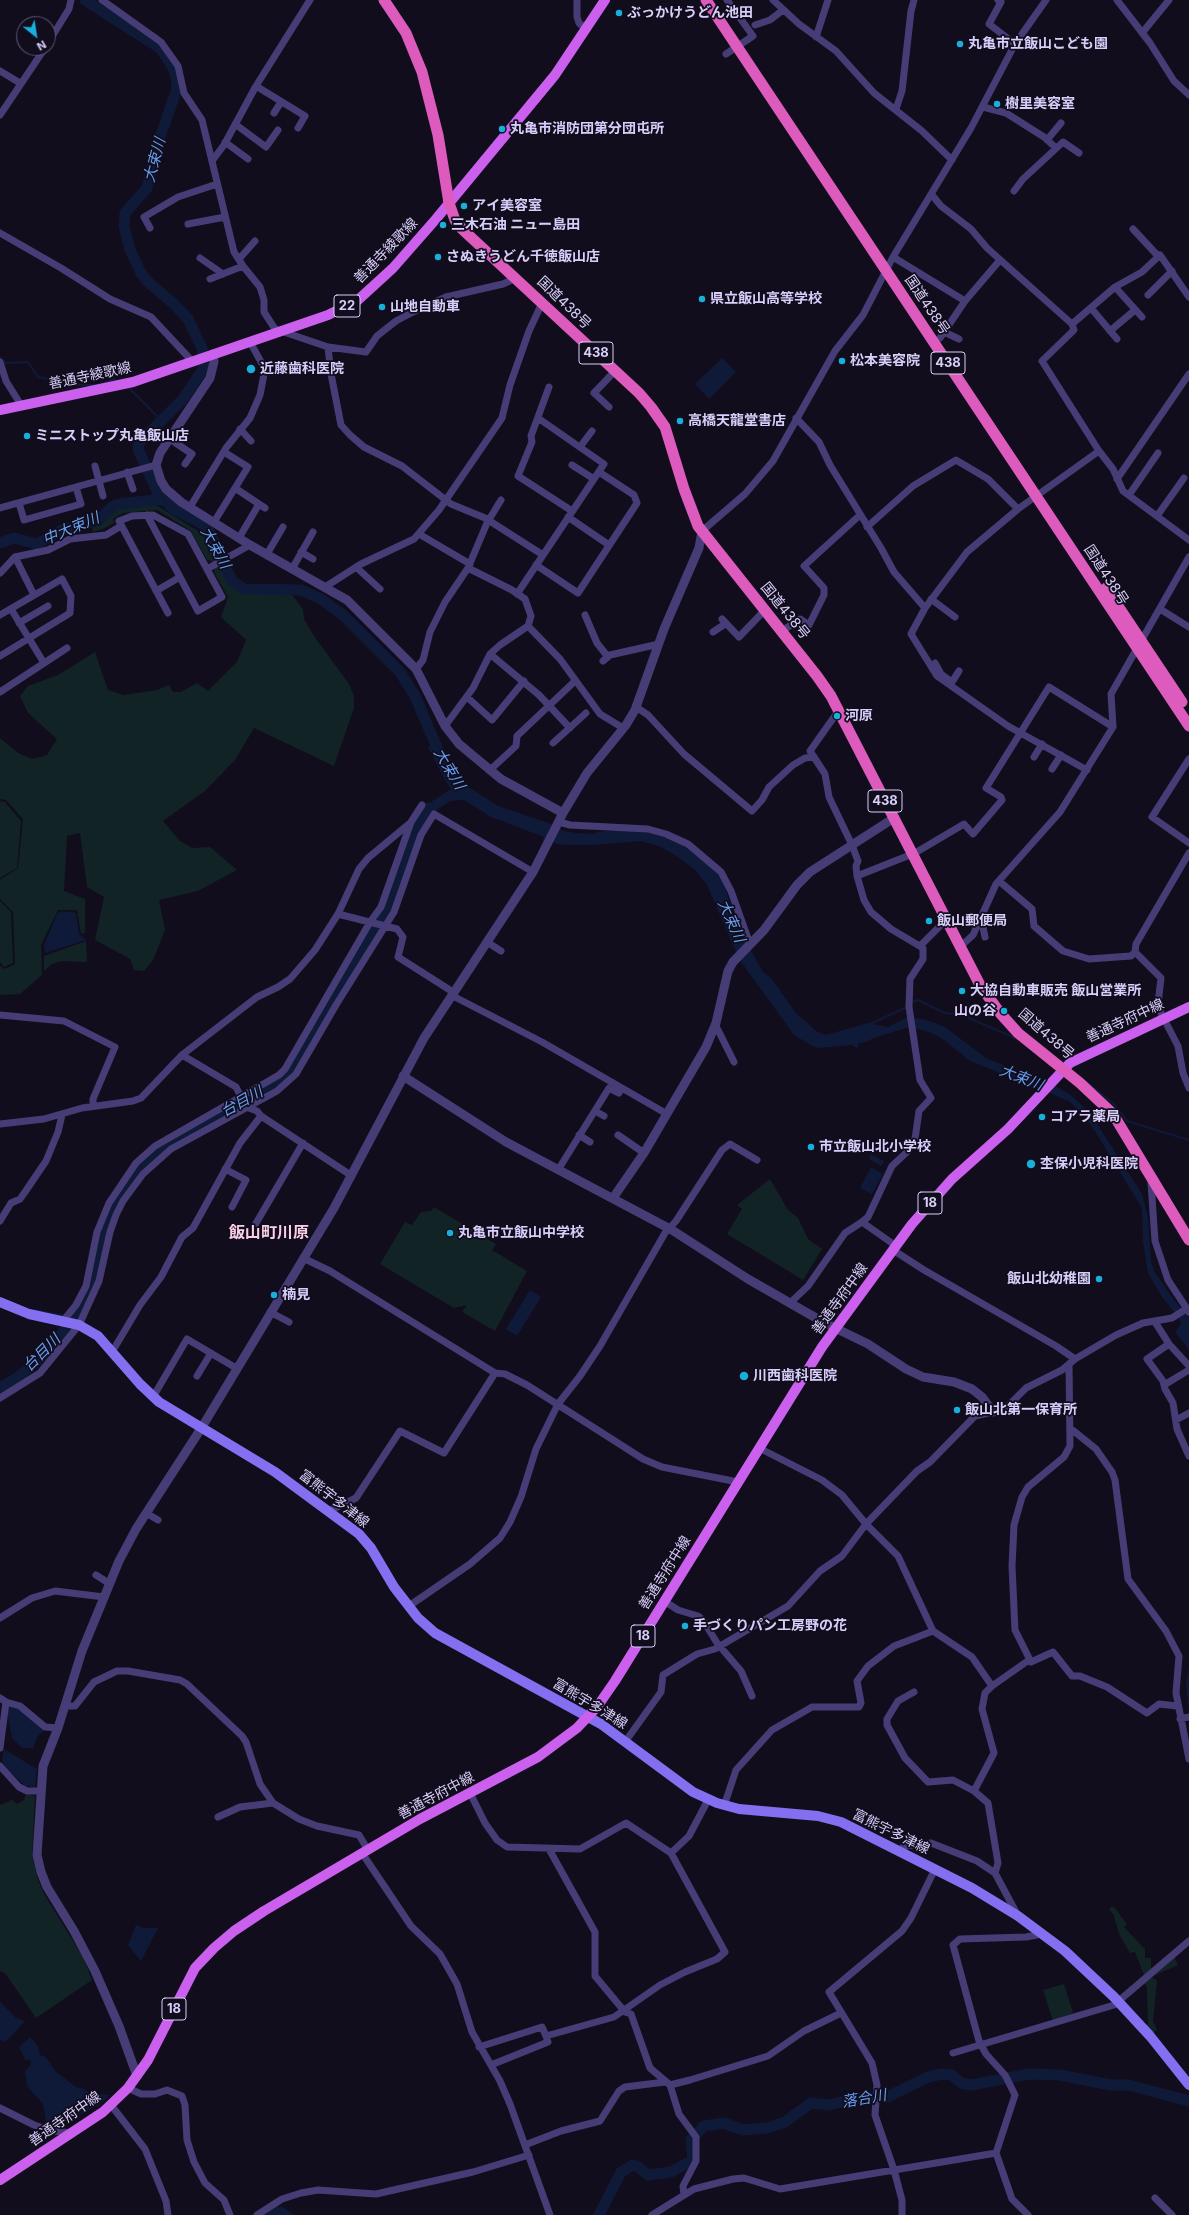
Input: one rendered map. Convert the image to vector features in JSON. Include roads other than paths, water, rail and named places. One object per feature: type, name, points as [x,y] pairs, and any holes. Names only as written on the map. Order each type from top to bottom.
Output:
[{"type":"highway","name":"国道438号","points":[[384,0],[406,32],[422,72],[438,135],[449,203],[453,216],[462,229],[639,393],[665,427],[690,507],[702,531],[817,676],[838,710],[980,985],[1000,1014],[1032,1045],[1064,1070],[1113,1114],[1189,1240]]},
{"type":"highway","name":"国道438号","points":[[706,0],[741,45],[890,264],[1139,645],[1189,726]]},
{"type":"highway","name":"国道438号","points":[[715,0],[741,45]]},
{"type":"highway","name":"国道438号","points":[[890,264],[942,335],[1039,494]]},
{"type":"highway","name":"国道438号","points":[[1139,645],[1189,713]]},
{"type":"main road","name":"善通寺綾歌線","points":[[0,410],[133,382],[328,315],[358,300],[393,268],[555,75],[605,0]]},
{"type":"main road","name":"善通寺府中線","points":[[0,2180],[72,2133],[111,2105],[128,2088],[160,2038],[185,1985],[203,1958],[234,1931],[254,1917],[365,1851],[552,1748],[588,1717],[608,1692],[835,1328],[895,1248],[944,1188],[1004,1133],[1051,1082],[1076,1059],[1189,1007]]},
{"type":"main road","name":"富熊宇多津線","points":[[0,1302],[29,1314],[77,1325],[98,1336],[153,1397],[275,1472],[329,1511],[365,1541],[394,1587],[418,1618],[435,1633],[451,1644],[515,1676],[588,1717],[625,1742],[681,1785],[708,1800],[724,1806],[818,1816],[841,1822],[935,1869],[989,1898],[1018,1916],[1041,1932],[1083,1967],[1150,2036],[1189,2086]]},
{"type":"street","points":[[102,0],[161,42],[172,56],[180,72],[184,93],[202,120],[234,252],[243,266],[260,286],[264,300],[264,312],[275,329],[328,347],[366,352],[384,331],[396,321],[413,312],[446,296],[504,284],[516,278]]},
{"type":"street","points":[[212,161],[225,142],[256,86],[310,0]]},
{"type":"street","points":[[577,0],[577,17],[580,23],[586,28]]},
{"type":"street","points":[[726,54],[753,36],[727,0]]},
{"type":"street","points":[[773,0],[816,37],[836,51],[874,93],[922,131],[952,160]]},
{"type":"street","points":[[816,37],[828,0]]},
{"type":"street","points":[[896,110],[902,91],[911,11],[914,0]]},
{"type":"street","points":[[998,0],[1002,2],[989,24],[1015,44]]},
{"type":"street","points":[[137,2076],[119,2026],[95,1970],[42,1876],[37,1845],[43,1766],[58,1728],[82,1651],[104,1597],[127,1546],[146,1513],[202,1427],[352,1176],[403,1076],[452,993],[533,872],[563,813],[587,773],[623,728],[636,707],[659,644],[699,548],[702,531],[745,494],[761,477],[835,351],[863,315],[890,264],[983,107],[1015,44],[1046,0]]},
{"type":"street","points":[[1117,0],[1142,32],[1174,82],[1189,95]]},
{"type":"street","points":[[1142,32],[1169,0]]},
{"type":"street","points":[[56,28],[70,2]]},
{"type":"street","points":[[755,25],[770,20],[783,10]]},
{"type":"street","points":[[0,115],[39,56]]},
{"type":"street","points":[[0,71],[20,83]]},
{"type":"street","points":[[256,86],[305,116],[298,128]]},
{"type":"street","points":[[274,113],[281,102]]},
{"type":"street","points":[[983,107],[1006,112],[1047,140],[1056,148]]},
{"type":"street","points":[[1047,140],[1060,123]]},
{"type":"street","points":[[235,124],[266,147],[278,130]]},
{"type":"street","points":[[225,142],[248,159]]},
{"type":"street","points":[[1014,191],[1063,142],[1079,153]]},
{"type":"street","points":[[150,228],[144,216],[178,196],[217,184]]},
{"type":"street","points":[[932,195],[941,206],[971,229],[1000,260],[1072,324],[1074,330],[1042,361],[1099,451],[1113,469],[1123,491],[1189,540]]},
{"type":"street","points":[[188,224],[225,217]]},
{"type":"street","points":[[1133,229],[1158,256],[1160,255],[1189,297]]},
{"type":"street","points":[[0,234],[61,268],[110,299],[151,317],[194,361]]},
{"type":"street","points":[[239,259],[255,240]]},
{"type":"street","points":[[1072,324],[1115,287],[1142,272],[1158,256]]},
{"type":"street","points":[[200,258],[223,274]]},
{"type":"street","points":[[959,339],[942,335],[965,301],[1000,260]]},
{"type":"street","points":[[890,264],[965,301]]},
{"type":"street","points":[[210,279],[243,266]]},
{"type":"street","points":[[1148,295],[1172,271]]},
{"type":"street","points":[[1115,287],[1142,317]]},
{"type":"street","points":[[325,587],[356,567],[414,539],[445,500],[502,418],[510,385],[529,331],[542,303]]},
{"type":"street","points":[[1091,308],[1117,339]]},
{"type":"street","points":[[1110,331],[1135,310]]},
{"type":"street","points":[[190,507],[224,452],[240,429],[250,418],[260,395],[265,369],[250,342]]},
{"type":"street","points":[[328,347],[331,374],[341,425],[364,447],[402,466],[445,500],[488,521],[543,555]]},
{"type":"street","points":[[0,508],[154,465],[160,453],[210,378],[214,366],[211,355]]},
{"type":"street","points":[[0,362],[6,382],[21,405]]},
{"type":"street","points":[[609,407],[594,393],[615,372]]},
{"type":"street","points":[[1117,479],[1189,374]]},
{"type":"street","points":[[549,387],[531,436],[532,442],[518,476],[609,545]]},
{"type":"street","points":[[517,594],[604,464],[538,418]]},
{"type":"street","points":[[796,418],[819,442],[860,515],[900,581],[925,608]]},
{"type":"street","points":[[240,429],[251,441]]},
{"type":"street","points":[[580,448],[592,431]]},
{"type":"street","points":[[170,439],[192,454],[185,464]]},
{"type":"street","points":[[1087,770],[1022,732],[1008,726],[937,676],[911,634],[931,599],[967,552],[1018,510],[1099,451]]},
{"type":"street","points":[[214,522],[248,467],[224,452]]},
{"type":"street","points":[[1129,496],[1158,453]]},
{"type":"street","points":[[867,526],[913,486],[956,460],[988,479],[1018,510]]},
{"type":"street","points":[[154,465],[166,489],[190,507],[250,545],[346,600],[416,669],[445,726],[458,744],[514,788],[563,813]]},
{"type":"street","points":[[572,465],[594,479]]},
{"type":"street","points":[[95,466],[103,496]]},
{"type":"street","points":[[128,472],[133,489]]},
{"type":"street","points":[[536,565],[578,593],[636,503],[634,495],[599,472]]},
{"type":"street","points":[[1157,516],[1184,478]]},
{"type":"street","points":[[19,503],[24,520],[81,504],[76,487]]},
{"type":"street","points":[[235,488],[262,506],[239,538]]},
{"type":"street","points":[[416,669],[423,660],[430,632],[445,602],[469,566],[488,521],[501,500]]},
{"type":"street","points":[[147,515],[198,611],[222,597],[210,567],[188,534],[153,515],[147,515],[132,516],[119,521],[168,613]]},
{"type":"street","points":[[782,631],[800,618],[809,625],[824,595],[824,588],[804,566],[860,515]]},
{"type":"street","points":[[0,573],[15,557],[48,550],[70,539],[106,535],[121,526]]},
{"type":"street","points":[[267,554],[283,527]]},
{"type":"street","points":[[292,568],[312,532]]},
{"type":"street","points":[[419,534],[525,599],[531,616],[528,626],[500,645],[490,654],[473,688],[445,726]]},
{"type":"street","points":[[210,567],[250,545]]},
{"type":"street","points":[[301,552],[313,559]]},
{"type":"street","points":[[960,947],[972,935],[981,918],[989,896],[999,881],[1051,824],[1087,770],[1113,727],[1111,694],[1189,556]]},
{"type":"street","points":[[15,557],[34,595]]},
{"type":"street","points":[[356,567],[380,590]]},
{"type":"street","points":[[156,591],[180,577]]},
{"type":"street","points":[[0,615],[62,579],[71,596],[70,613],[0,656]]},
{"type":"street","points":[[931,599],[955,617]]},
{"type":"street","points":[[19,623],[48,606]]},
{"type":"street","points":[[11,609],[44,663]]},
{"type":"street","points":[[1160,609],[1189,627]]},
{"type":"street","points":[[713,632],[723,621],[738,637],[765,610]]},
{"type":"street","points":[[584,615],[606,659],[659,644]]},
{"type":"street","points":[[528,626],[560,659],[574,681],[585,691],[600,714],[623,728]]},
{"type":"street","points":[[0,692],[67,648]]},
{"type":"street","points":[[490,654],[524,681],[570,728]]},
{"type":"street","points":[[935,663],[942,674],[959,688],[958,691]]},
{"type":"street","points":[[952,682],[959,671]]},
{"type":"street","points":[[467,697],[492,720],[524,681]]},
{"type":"street","points":[[490,770],[516,746],[517,736],[574,681]]},
{"type":"street","points":[[857,876],[912,854],[934,843],[964,824],[973,834],[1002,800],[986,788],[1049,687],[1113,727]]},
{"type":"street","points":[[636,707],[648,716],[684,754],[752,811],[762,800],[769,787],[793,765],[806,758],[814,757]]},
{"type":"street","points":[[790,1303],[808,1286],[845,1233],[868,1217],[892,1166],[908,1151],[915,1139],[919,1111],[931,1098],[920,1080],[912,1028],[912,1016],[909,1008],[910,980],[923,959],[923,948],[891,929],[871,912],[864,900],[857,876],[856,866],[858,861],[829,796],[825,774],[810,751],[838,710]]},
{"type":"street","points":[[553,743],[586,713]]},
{"type":"street","points":[[1034,757],[1042,744]]},
{"type":"street","points":[[1052,769],[1060,755]]},
{"type":"street","points":[[1189,759],[1152,817],[1189,843]]},
{"type":"street","points":[[0,1124],[62,1115],[93,1106],[133,1101],[141,1098],[182,1055],[257,997],[278,987],[290,979],[315,950],[338,914],[359,870],[368,858],[411,822],[421,808],[429,819]]},
{"type":"street","points":[[64,1322],[76,1305],[86,1286],[102,1219],[112,1196],[132,1177],[171,1149],[285,1086],[296,1074],[336,1005],[394,912],[421,835],[429,819],[434,814],[533,872]]},
{"type":"street","points":[[613,1198],[644,1153],[706,1047],[715,1024],[728,971],[732,962],[764,930],[797,885],[810,872],[894,818]]},
{"type":"street","points":[[0,1398],[40,1373],[77,1325],[100,1281],[110,1232],[116,1214],[123,1201],[132,1177],[145,1154],[155,1146],[279,1075],[285,1069],[385,898],[411,822]]},
{"type":"street","points":[[558,824],[648,829],[666,834],[688,844],[721,872],[731,891],[749,945]]},
{"type":"street","points":[[999,881],[1032,909],[1034,926],[1063,951],[1089,960],[1131,956],[1135,952],[1136,944],[1189,853]]},
{"type":"street","points":[[338,914],[397,929],[402,934],[398,957],[452,993],[542,1042],[667,1114]]},
{"type":"street","points":[[981,918],[985,937]]},
{"type":"street","points":[[920,946],[946,920]]},
{"type":"street","points":[[487,942],[501,950]]},
{"type":"street","points":[[1135,952],[1161,978],[1158,1004],[1163,1019],[1178,1046],[1183,1073],[1189,1088]]},
{"type":"street","points":[[0,1015],[64,1022],[115,1047],[93,1100],[93,1106]]},
{"type":"street","points":[[715,1024],[734,1062]]},
{"type":"street","points":[[182,1055],[233,1085],[246,1107],[257,1111],[261,1116],[352,1176]]},
{"type":"street","points":[[403,1076],[470,1121],[558,1170],[668,1228],[748,1279],[835,1328],[868,1344],[915,1374],[964,1384],[982,1397],[993,1412]]},
{"type":"street","points":[[558,1170],[609,1088],[619,1093]]},
{"type":"street","points":[[595,1111],[604,1116]]},
{"type":"street","points":[[0,1221],[11,1203],[20,1198],[25,1192],[46,1161],[58,1132],[62,1115]]},
{"type":"street","points":[[112,1352],[140,1305],[161,1277],[182,1237],[193,1228],[247,1132],[261,1116]]},
{"type":"street","points":[[579,1135],[590,1142]]},
{"type":"street","points":[[618,1135],[644,1153]]},
{"type":"street","points":[[255,1225],[303,1143]]},
{"type":"street","points":[[409,1606],[470,1564],[500,1538],[516,1509],[536,1449],[558,1404],[580,1376],[600,1346],[648,1259],[668,1228],[680,1215],[700,1183],[727,1145],[736,1146],[757,1160]]},
{"type":"street","points":[[225,1169],[246,1180],[232,1207]]},
{"type":"street","points":[[625,1742],[661,1692],[663,1675],[697,1654],[715,1649],[719,1645],[774,1616],[788,1606],[820,1571],[842,1556],[866,1524],[917,1471],[930,1462],[975,1416],[1006,1409],[1026,1388],[1062,1370],[1072,1362],[1116,1335],[1143,1323],[1172,1318],[1187,1311],[1168,1280],[1155,1240],[1151,1184],[1153,1179]]},
{"type":"street","points":[[862,1222],[924,1270],[1056,1346],[1072,1362],[1068,1452],[1028,1487],[1020,1502],[1014,1525],[1013,1618],[1018,1641],[1029,1660]]},
{"type":"street","points":[[303,1258],[330,1271],[495,1373],[504,1374],[527,1384],[643,1459],[662,1466],[738,1482]]},
{"type":"street","points":[[270,1312],[289,1322]]},
{"type":"street","points":[[1155,1322],[1169,1344],[1189,1366]]},
{"type":"street","points":[[153,1397],[187,1339],[236,1368]]},
{"type":"street","points":[[1169,1344],[1147,1359],[1164,1385],[1173,1403],[1177,1429],[1189,1456]]},
{"type":"street","points":[[197,1376],[211,1353]]},
{"type":"street","points":[[1164,1385],[1189,1370]]},
{"type":"street","points":[[329,1511],[356,1498],[400,1431],[444,1452],[495,1373]]},
{"type":"street","points":[[1176,1420],[1189,1413]]},
{"type":"street","points":[[1070,1428],[1096,1449],[1115,1480],[1128,1579],[1166,1631],[1179,1656],[1176,1693],[1177,1706],[1184,1718],[1189,1759]]},
{"type":"street","points":[[759,1448],[822,1480],[837,1491],[866,1524],[898,1556],[933,1631],[972,1657],[992,1686]]},
{"type":"street","points":[[146,1513],[158,1520]]},
{"type":"street","points":[[96,1575],[110,1584]]},
{"type":"street","points":[[0,1618],[32,1598],[54,1591],[104,1597]]},
{"type":"street","points":[[664,1602],[678,1610],[698,1616],[703,1620],[719,1645],[741,1671],[752,1696]]},
{"type":"street","points":[[724,1806],[738,1766],[772,1730],[812,1707],[859,1707],[861,1704],[857,1681],[868,1666],[894,1646],[933,1631]]},
{"type":"street","points":[[974,1791],[994,1753],[982,1709],[985,1694],[992,1686],[1029,1660],[1031,1662],[1053,1652],[1072,1676],[1080,1676],[1107,1687],[1147,1713],[1159,1704],[1177,1706]]},
{"type":"street","points":[[65,1706],[75,1706],[94,1682],[117,1671],[134,1671],[180,1680],[188,1684],[242,1736],[260,1784],[273,1803],[299,1819],[316,1826],[359,1835],[365,1851],[411,1926],[440,1954],[457,1984],[472,2032],[505,2093],[550,2215]]},
{"type":"street","points":[[914,1692],[898,1701],[887,1719],[888,1725],[905,1758],[928,1782],[953,1780],[974,1791],[988,1803],[998,1863],[995,1873]]},
{"type":"street","points":[[0,1748],[3,1700],[20,1706],[45,1727],[58,1728]]},
{"type":"street","points":[[0,1766],[19,1787],[27,1791],[41,1791]]},
{"type":"street","points":[[470,1793],[485,1823],[501,1845],[518,1848],[580,1849],[626,1823],[671,1853],[725,1952],[717,1960],[684,1972],[660,1985],[625,2012],[614,2017],[546,2036]]},
{"type":"street","points":[[671,1853],[689,1836],[708,1800]]},
{"type":"street","points":[[218,1817],[240,1807],[273,1803]]},
{"type":"street","points":[[901,1852],[902,1848],[906,1846],[931,1843],[970,1858],[995,1873],[1018,1916]]},
{"type":"street","points":[[549,1849],[595,1932],[594,1976],[625,2012],[631,2014],[650,2068],[667,2084],[679,2114],[695,2135],[696,2161],[684,2186],[684,2195]]},
{"type":"street","points":[[902,2215],[902,2200],[894,2170],[875,2115],[877,2085],[872,2063],[841,2013],[830,1992],[902,1931],[911,1918],[935,1869]]},
{"type":"street","points":[[1028,2215],[1012,2198],[996,2153],[1015,2095],[1006,2077],[990,2059],[981,2045],[953,1951],[953,1945],[960,1939],[1026,1936],[1037,1935],[1041,1932]]},
{"type":"street","points":[[953,2053],[1108,2007],[1118,2002],[1189,1941]]},
{"type":"street","points":[[525,2145],[561,2132],[600,2121],[619,2091],[624,2087],[667,2084],[690,2080],[768,2056],[804,2031],[841,2013]]},
{"type":"street","points":[[479,2047],[542,2027],[548,2042],[491,2065]]},
{"type":"street","points":[[128,2088],[141,2094],[155,2094],[167,2090],[182,2096],[185,2105],[187,2140],[194,2162],[205,2183],[224,2200],[230,2215]]},
{"type":"street","points":[[111,2105],[145,2149],[166,2201],[168,2215]]},
{"type":"street","points":[[0,2108],[34,2125],[53,2131],[72,2133]]},
{"type":"street","points":[[656,2214],[694,2189],[733,2179],[744,2178],[780,2189],[996,2153]]},
{"type":"street","points":[[256,2215],[282,2199],[301,2192],[318,2190],[376,2194],[473,2172],[529,2155]]},
{"type":"street","points":[[1155,2198],[1172,2215]]},
{"type":"water","points":[[722,358],[736,372],[709,399],[695,384]]},
{"type":"water","points":[[439,743],[446,756],[444,758],[450,764],[461,782],[498,806],[554,825],[564,831],[596,834],[596,832],[619,830],[643,831],[679,841],[704,860],[719,876],[724,885],[740,931],[763,972],[772,979],[795,1012],[816,1031],[826,1035],[868,1023],[888,1027],[908,1017],[927,1020],[945,1027],[986,1058],[1059,1088],[1072,1096],[1090,1113],[1142,1194],[1148,1217],[1151,1261],[1154,1271],[1174,1300],[1189,1317],[1189,1350],[1175,1332],[1181,1323],[1179,1318],[1162,1297],[1148,1273],[1143,1242],[1142,1208],[1093,1128],[1084,1116],[1069,1101],[970,1061],[944,1040],[932,1033],[915,1028],[909,1027],[871,1039],[858,1044],[858,1049],[852,1045],[818,1048],[812,1046],[794,1035],[739,959],[707,885],[695,870],[678,857],[661,847],[641,841],[594,845],[567,845],[557,844],[547,838],[544,843],[542,842],[544,837],[491,817],[464,800],[450,801],[431,814],[424,822],[417,816],[425,806],[451,789],[428,747]]},
{"type":"water","points":[[62,911],[76,913],[79,934],[86,940],[45,953],[44,945],[57,914]]},
{"type":"water","points":[[871,1154],[884,1161],[881,1166],[869,1159]]},
{"type":"water","points":[[871,1167],[883,1174],[872,1194],[860,1188]]},
{"type":"water","points":[[530,1290],[541,1297],[517,1336],[506,1329]]},
{"type":"water","points":[[1189,1666],[1189,1712],[1186,1685]]},
{"type":"water","points":[[8,1706],[19,1709],[31,1717],[44,1731],[38,1736],[33,1748],[22,1748],[12,1738],[8,1717]]},
{"type":"water","points":[[4,1749],[37,1769],[35,1787],[25,1786],[5,1767],[2,1760]]},
{"type":"water","points":[[136,1925],[143,1928],[158,1928],[141,1961],[128,1945]]},
{"type":"water","points":[[0,2002],[16,2018],[25,2021],[10,2038],[3,2042],[0,2039]]},
{"type":"water","points":[[30,2037],[38,2046],[40,2055],[46,2057],[56,2072],[76,2087],[84,2089],[90,2093],[110,2095],[99,2105],[55,2126],[47,2128],[43,2104],[27,2086],[25,2071],[31,2065],[31,2062],[29,2059],[26,2061],[19,2047]]},
{"type":"water","points":[[276,2206],[283,2207],[294,2215],[263,2215]]},
{"type":"waterway","name":"大束川","points":[[85,0],[160,48],[172,66],[176,76],[177,89],[160,137],[147,188],[125,213],[124,226],[130,250],[141,273],[148,282],[174,304],[188,319],[202,348],[204,364],[203,369],[183,399],[139,443],[138,449],[157,491],[173,509],[201,523],[209,531],[232,581],[244,589],[301,590],[321,599],[343,615],[400,672],[415,696],[441,757]]},
{"type":"waterway","points":[[0,357],[6,363],[28,362],[38,377],[78,385],[98,385],[115,379]]},
{"type":"waterway","points":[[128,387],[161,420]]},
{"type":"waterway","name":"中大束川","points":[[0,543],[14,538],[37,544],[62,530],[99,520],[112,507],[119,504],[164,499]]},
{"type":"waterway","name":"台目川","points":[[0,1388],[17,1378],[33,1365],[53,1345],[79,1311],[90,1289],[101,1242],[116,1200],[141,1166],[162,1148],[283,1079],[295,1065],[389,906],[419,822],[429,808]]},
{"type":"waterway","points":[[913,1002],[918,1000],[945,1013],[962,1015],[1015,1038]]},
{"type":"waterway","points":[[870,1024],[907,1007]]},
{"type":"waterway","points":[[1084,1080],[1114,1104],[1127,1121],[1189,1140]]},
{"type":"waterway","points":[[34,1310],[64,1316]]},
{"type":"waterway","name":"台目川","points":[[69,1316],[74,1316]]},
{"type":"waterway","name":"落合川","points":[[599,2215],[621,2172],[633,2165],[637,2166],[648,2175],[671,2172],[693,2160],[691,2140],[704,2126],[724,2123],[743,2130],[767,2128],[785,2122],[811,2103],[829,2105],[858,2098],[887,2097],[928,2077],[942,2074],[952,2075],[961,2083],[971,2085],[1029,2074],[1060,2075],[1111,2085],[1128,2085],[1189,2101]]},
{"type":"place","name":"ぶっかけうどん池田","points":[[619,13]]},
{"type":"place","name":"丸亀市立飯山こども園","points":[[960,44]]},
{"type":"place","name":"樹里美容室","points":[[997,104]]},
{"type":"place","name":"丸亀市消防団第分団屯所","points":[[502,129]]},
{"type":"place","name":"アイ美容室","points":[[464,206]]},
{"type":"place","name":"三木石油 ニュー島田","points":[[443,225]]},
{"type":"place","name":"さぬきうどん千徳飯山店","points":[[438,257]]},
{"type":"place","name":"県立飯山高等学校","points":[[702,299]]},
{"type":"place","name":"山地自動車","points":[[382,307]]},
{"type":"place","name":"松本美容院","points":[[842,361]]},
{"type":"place","name":"近藤歯科医院","points":[[251,369]]},
{"type":"place","name":"高橋天龍堂書店","points":[[680,421]]},
{"type":"place","name":"ミニストップ丸亀飯山店","points":[[27,436]]},
{"type":"place","name":"河原","points":[[837,716]]},
{"type":"place","name":"飯山郵便局","points":[[929,921]]},
{"type":"place","name":"大協自動車販売 飯山営業所","points":[[962,991]]},
{"type":"place","name":"山の谷","points":[[1004,1011]]},
{"type":"place","name":"コアラ薬局","points":[[1042,1117]]},
{"type":"place","name":"市立飯山北小学校","points":[[811,1147]]},
{"type":"place","name":"杢保小児科医院","points":[[1031,1164]]},
{"type":"place","name":"丸亀市立飯山中学校","points":[[450,1233]]},
{"type":"place","name":"飯山北幼稚園","points":[[1099,1279]]},
{"type":"place","name":"楠見","points":[[274,1295]]},
{"type":"place","name":"川西歯科医院","points":[[744,1376]]},
{"type":"place","name":"飯山北第一保育所","points":[[957,1410]]},
{"type":"place","name":"手づくりパン工房野の花","points":[[685,1626]]},
{"type":"district","name":"飯山町川原","points":[[269,1233]]}]
